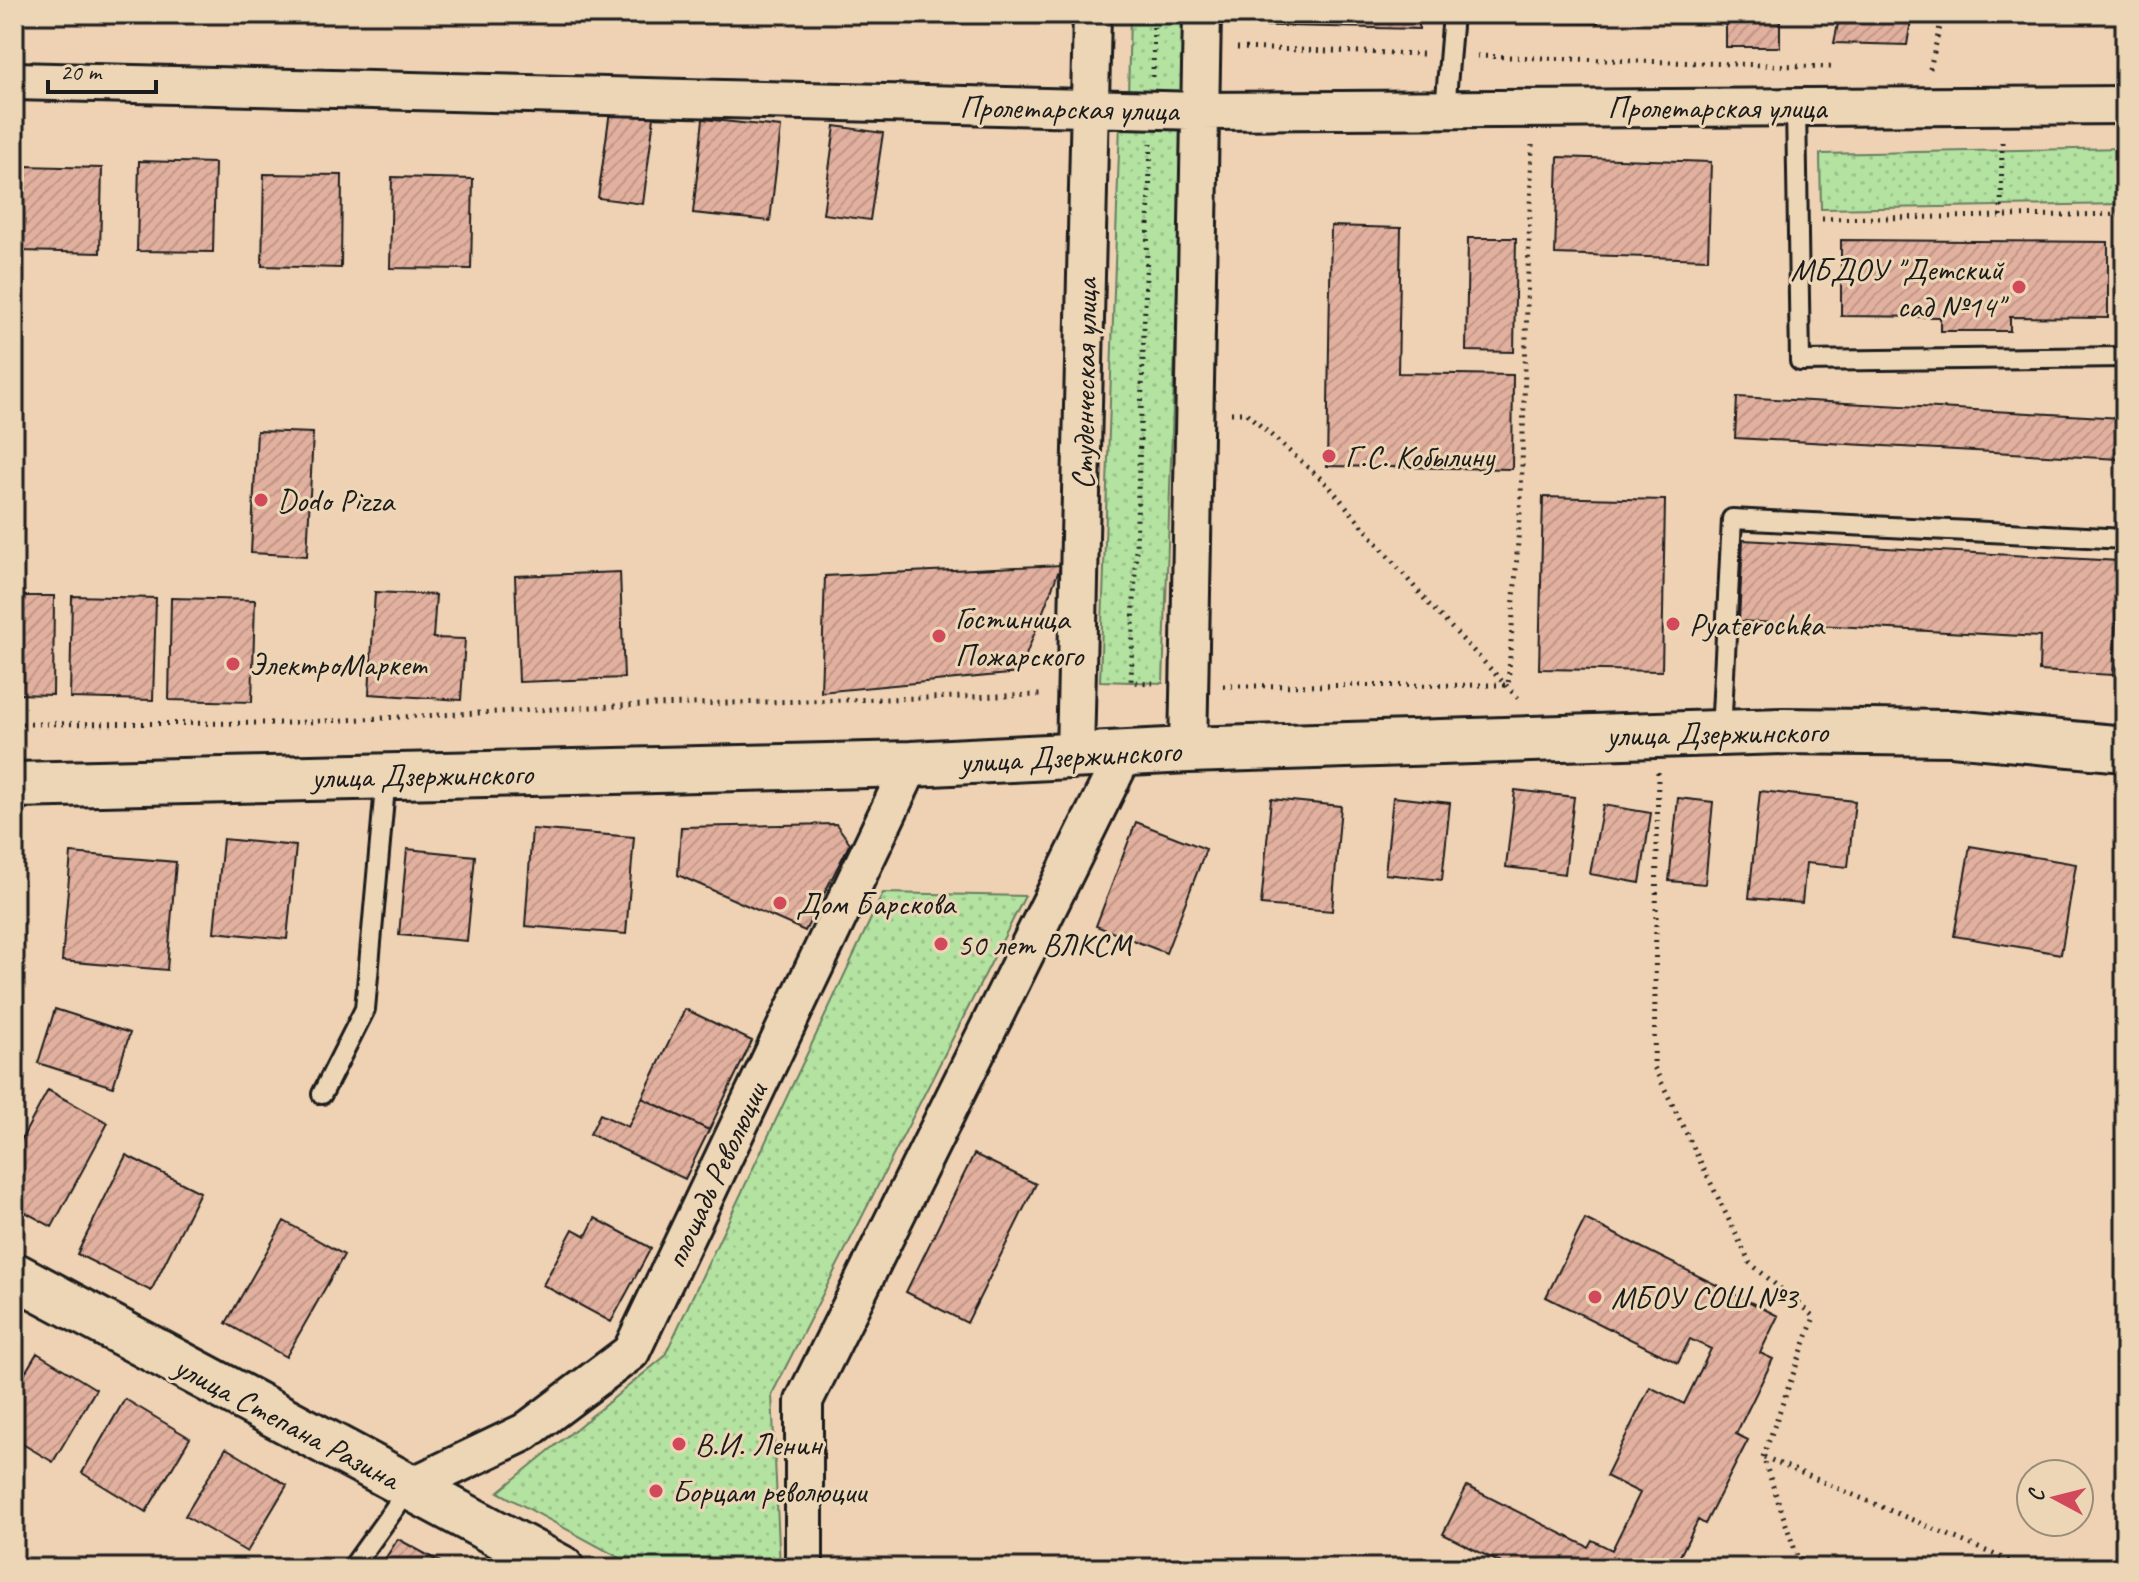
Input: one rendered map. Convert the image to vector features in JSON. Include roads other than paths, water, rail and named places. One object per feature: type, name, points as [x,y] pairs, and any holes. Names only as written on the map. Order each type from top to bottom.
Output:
[{"type":"main road","name":"улица Дзержинского","points":[[14,785],[911,764],[1125,752],[1659,734],[1938,733],[2125,749]]},
{"type":"main road","name":"улица Степана Разина","points":[[14,1275],[561,1568]]},
{"type":"street","name":"Студенческая улица","points":[[1075,755],[1092,14]]},
{"type":"street","points":[[1188,750],[1202,14]]},
{"type":"street","name":"Пролетарская улица","points":[[14,81],[1152,111],[2125,105]]},
{"type":"street","points":[[804,1568],[804,1401],[1125,752]]},
{"type":"street","name":"площадь Революции","points":[[410,1487],[525,1432],[631,1352],[911,764]]},
{"type":"lane","points":[[1445,110],[1453,14]]},
{"type":"lane","points":[[1796,107],[1800,361],[2125,357]]},
{"type":"lane","points":[[1721,733],[1732,519],[2125,539]]},
{"type":"lane","points":[[322,1094],[365,1009],[386,776]]},
{"type":"lane","points":[[352,1568],[410,1487]]},
{"type":"place","name":"МБДОУ \"Детский сад №14\"","points":[[2019,287]]},
{"type":"place","name":"Г.С. Кобылину","points":[[1329,456]]},
{"type":"place","name":"Dodo Pizza","points":[[261,500]]},
{"type":"place","name":"Pyaterochka","points":[[1673,624]]},
{"type":"place","name":"Гостиница Пожарского","points":[[939,636]]},
{"type":"place","name":"ЭлектроМаркет","points":[[233,664]]},
{"type":"place","name":"Дом Барскова","points":[[780,903]]},
{"type":"place","name":"50 лет ВЛКСМ","points":[[941,944]]},
{"type":"place","name":"МБОУ СОШ №3","points":[[1595,1297]]},
{"type":"place","name":"В.И. Ленин","points":[[679,1444]]},
{"type":"place","name":"Борцам революции","points":[[656,1491]]}]
